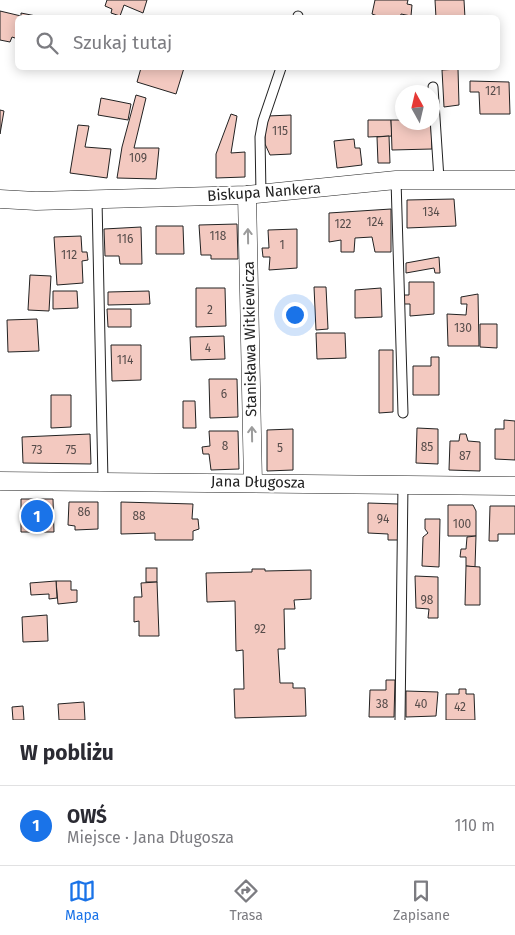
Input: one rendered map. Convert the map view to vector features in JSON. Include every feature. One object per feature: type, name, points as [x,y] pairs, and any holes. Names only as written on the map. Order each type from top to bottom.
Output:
[{"type":"street","name":"Biskupa Nankera","points":[[3,200],[97,200],[254,195],[396,180],[515,180]]},
{"type":"street","name":"Stanisława Witkiewicza","points":[[253,482],[254,195]]},
{"type":"street","name":"Jana Długosza","points":[[0,481],[103,480],[515,486]]},
{"type":"lane","points":[[254,195],[263,121],[280,70]]},
{"type":"lane","points":[[436,130],[439,179]]},
{"type":"lane","points":[[396,180],[404,413]]},
{"type":"lane","points":[[97,200],[103,480]]},
{"type":"lane","points":[[400,720],[403,484]]},
{"type":"building","points":[[107,0],[147,0],[143,13],[124,5],[120,15],[117,15],[111,13],[112,9],[105,6]]},
{"type":"building","points":[[375,0],[408,0],[407,4],[412,5],[411,15],[372,14]]},
{"type":"building","points":[[435,0],[464,0],[465,15],[436,15]]},
{"type":"building","points":[[0,11],[17,15],[15,15],[15,38],[12,37],[10,42],[0,40]]},
{"type":"building","points":[[140,70],[183,70],[176,94],[137,82]]},
{"type":"building","points":[[442,70],[458,70],[459,105],[444,107]]},
{"type":"building","points":[[470,81],[509,82],[510,114],[480,114],[479,92],[470,92]]},
{"type":"building","points":[[136,95],[146,98],[134,148],[159,148],[156,179],[117,178],[122,147]]},
{"type":"building","points":[[101,98],[131,104],[128,120],[98,115]]},
{"type":"building","points":[[0,110],[4,111],[0,134]]},
{"type":"building","points":[[231,114],[237,116],[231,153],[245,152],[245,177],[216,178],[216,154]]},
{"type":"building","points":[[291,115],[291,154],[270,155],[265,144],[265,120],[268,116]]},
{"type":"building","points":[[368,120],[391,120],[392,136],[368,137]]},
{"type":"building","points":[[391,120],[395,120],[395,130],[431,130],[432,149],[392,150]]},
{"type":"building","points":[[78,125],[89,126],[85,147],[111,149],[107,178],[70,173]]},
{"type":"building","points":[[389,136],[390,163],[378,163],[377,137]]},
{"type":"building","points":[[354,139],[355,148],[360,148],[362,165],[337,168],[334,141]]},
{"type":"building","points":[[454,199],[456,226],[407,228],[407,200]]},
{"type":"building","points":[[391,209],[391,252],[375,252],[372,237],[355,238],[354,252],[341,252],[341,240],[329,242],[329,213]]},
{"type":"building","points":[[237,224],[238,259],[211,259],[211,255],[201,255],[199,225]]},
{"type":"building","points":[[156,226],[183,226],[184,254],[156,254]]},
{"type":"building","points":[[141,227],[142,264],[120,264],[119,256],[105,256],[104,229]]},
{"type":"building","points":[[297,229],[297,268],[269,270],[270,257],[263,257],[262,248],[269,248],[268,230]]},
{"type":"building","points":[[81,236],[82,252],[87,252],[88,260],[82,261],[83,283],[57,285],[54,237]]},
{"type":"building","points":[[439,257],[440,273],[435,273],[434,268],[406,273],[406,263]]},
{"type":"building","points":[[30,275],[51,276],[49,311],[28,310]]},
{"type":"building","points":[[409,282],[434,282],[434,314],[410,316],[410,304],[404,304],[403,295],[409,295]]},
{"type":"building","points":[[314,287],[326,287],[328,329],[316,330]]},
{"type":"building","points":[[196,288],[225,288],[226,326],[196,327]]},
{"type":"building","points":[[381,288],[382,317],[355,318],[355,290]]},
{"type":"building","points":[[53,291],[77,291],[78,308],[53,309]]},
{"type":"building","points":[[149,291],[150,304],[108,305],[108,292]]},
{"type":"building","points":[[478,294],[479,346],[448,346],[447,314],[466,315],[467,304],[461,304],[461,297]]},
{"type":"building","points":[[107,309],[131,309],[131,327],[108,327]]},
{"type":"building","points":[[37,319],[39,351],[8,352],[7,320]]},
{"type":"building","points":[[480,324],[497,324],[497,348],[480,347]]},
{"type":"building","points":[[316,333],[345,333],[346,358],[317,359]]},
{"type":"building","points":[[224,336],[225,359],[191,360],[190,337]]},
{"type":"building","points":[[111,345],[141,345],[141,380],[112,381]]},
{"type":"building","points":[[379,350],[393,350],[393,412],[379,413]]},
{"type":"building","points":[[431,357],[439,357],[439,395],[413,395],[413,366],[431,366]]},
{"type":"building","points":[[209,379],[237,379],[238,417],[210,418]]},
{"type":"building","points":[[51,395],[71,395],[71,427],[51,428]]},
{"type":"building","points":[[183,401],[195,401],[196,428],[183,428]]},
{"type":"building","points":[[504,420],[515,421],[515,460],[495,459],[495,429],[504,429]]},
{"type":"building","points":[[417,428],[438,429],[438,464],[416,463]]},
{"type":"building","points":[[293,429],[293,470],[267,471],[267,430]]},
{"type":"building","points":[[209,431],[238,431],[239,469],[211,470],[209,454],[203,454],[202,447],[210,446]]},
{"type":"building","points":[[90,434],[91,464],[23,463],[22,437]]},
{"type":"building","points":[[460,434],[466,434],[468,441],[480,442],[480,471],[449,470],[450,441],[459,441]]},
{"type":"building","points":[[21,499],[53,499],[54,532],[21,532]]},
{"type":"building","points":[[69,502],[98,502],[98,529],[75,530],[75,526],[68,525]]},
{"type":"building","points":[[121,502],[193,504],[192,519],[198,519],[199,529],[193,531],[193,540],[155,540],[155,533],[121,534]]},
{"type":"building","points":[[368,503],[399,504],[398,540],[388,540],[388,534],[368,533]]},
{"type":"building","points":[[448,505],[473,505],[476,511],[476,536],[448,536]]},
{"type":"building","points":[[490,506],[515,506],[515,534],[498,534],[498,541],[489,541]]},
{"type":"building","points":[[425,519],[440,519],[439,567],[422,566],[423,537],[428,533],[425,529]]},
{"type":"building","points":[[476,536],[475,567],[466,566],[466,557],[460,557],[461,549],[466,549],[467,537]]},
{"type":"building","points":[[466,566],[480,567],[480,605],[465,605]]},
{"type":"building","points":[[146,568],[157,568],[157,582],[146,582]]},
{"type":"building","points":[[252,569],[265,569],[265,571],[311,570],[311,599],[294,600],[295,609],[284,609],[285,649],[278,649],[280,683],[293,683],[293,688],[305,688],[306,716],[235,718],[234,689],[244,689],[243,650],[236,651],[235,601],[207,602],[206,573],[252,572]]},
{"type":"building","points":[[415,576],[438,577],[438,618],[428,618],[429,609],[416,608]]},
{"type":"building","points":[[56,581],[71,581],[71,590],[77,590],[77,602],[58,604]]},
{"type":"building","points":[[56,581],[57,598],[49,599],[49,594],[31,595],[30,583]]},
{"type":"building","points":[[157,582],[159,636],[139,636],[139,621],[134,622],[134,597],[142,597],[141,583]]},
{"type":"building","points":[[47,615],[48,641],[23,642],[22,617]]},
{"type":"building","points":[[386,680],[395,680],[394,717],[369,717],[370,690],[386,690]]},
{"type":"building","points":[[459,689],[466,689],[466,694],[474,694],[475,720],[446,720],[446,694],[459,694]]},
{"type":"building","points":[[406,691],[438,692],[436,716],[406,717]]},
{"type":"building","points":[[84,702],[85,720],[59,720],[58,704]]},
{"type":"building","points":[[23,706],[24,720],[13,720],[12,707]]},
{"type":"place","name":"OWŚ","points":[[37,516]]}]
